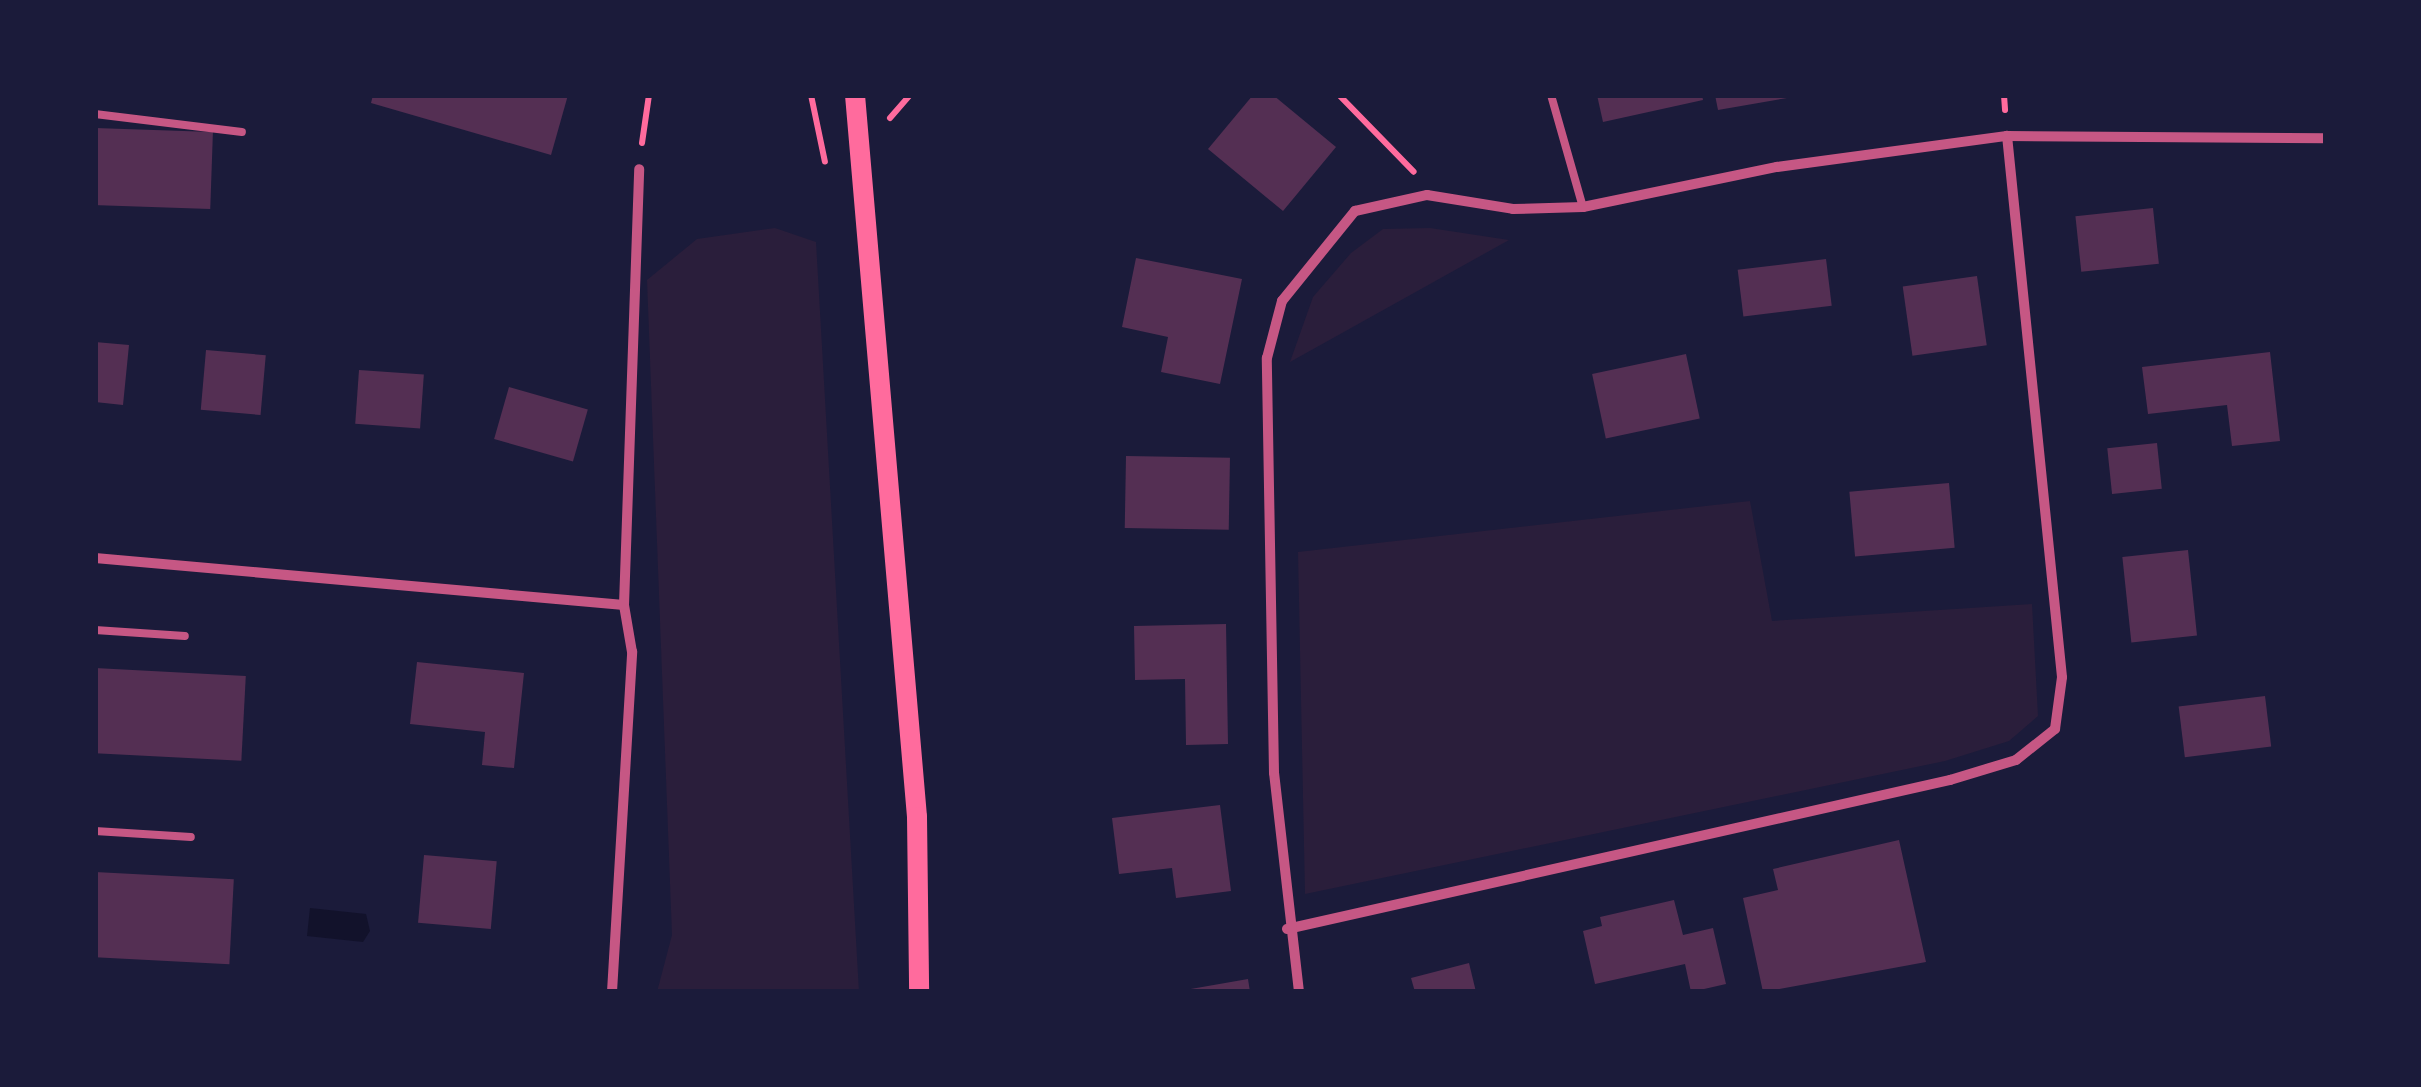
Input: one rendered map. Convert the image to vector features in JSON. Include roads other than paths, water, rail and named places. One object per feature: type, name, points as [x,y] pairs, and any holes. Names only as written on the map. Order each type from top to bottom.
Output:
[{"type":"main road","points":[[855,95],[864,143],[917,817],[918,992]]},
{"type":"main road","points":[[864,143],[870,95]]},
{"type":"street","points":[[1287,929],[1950,780],[2016,760],[2055,729],[2062,677],[2007,136]]},
{"type":"street","points":[[1299,992],[1287,929],[1274,773],[1267,358],[1282,301],[1355,210],[1427,195],[1513,209],[1583,207],[1776,168],[2007,136],[2326,138]]},
{"type":"street","points":[[612,992],[632,652],[624,605],[639,169]]},
{"type":"street","points":[[95,558],[624,605]]},
{"type":"lane","points":[[1551,95],[1583,207]]},
{"type":"lane","points":[[95,114],[242,132]]},
{"type":"lane","points":[[95,630],[184,636]]},
{"type":"lane","points":[[95,831],[191,837]]}]
